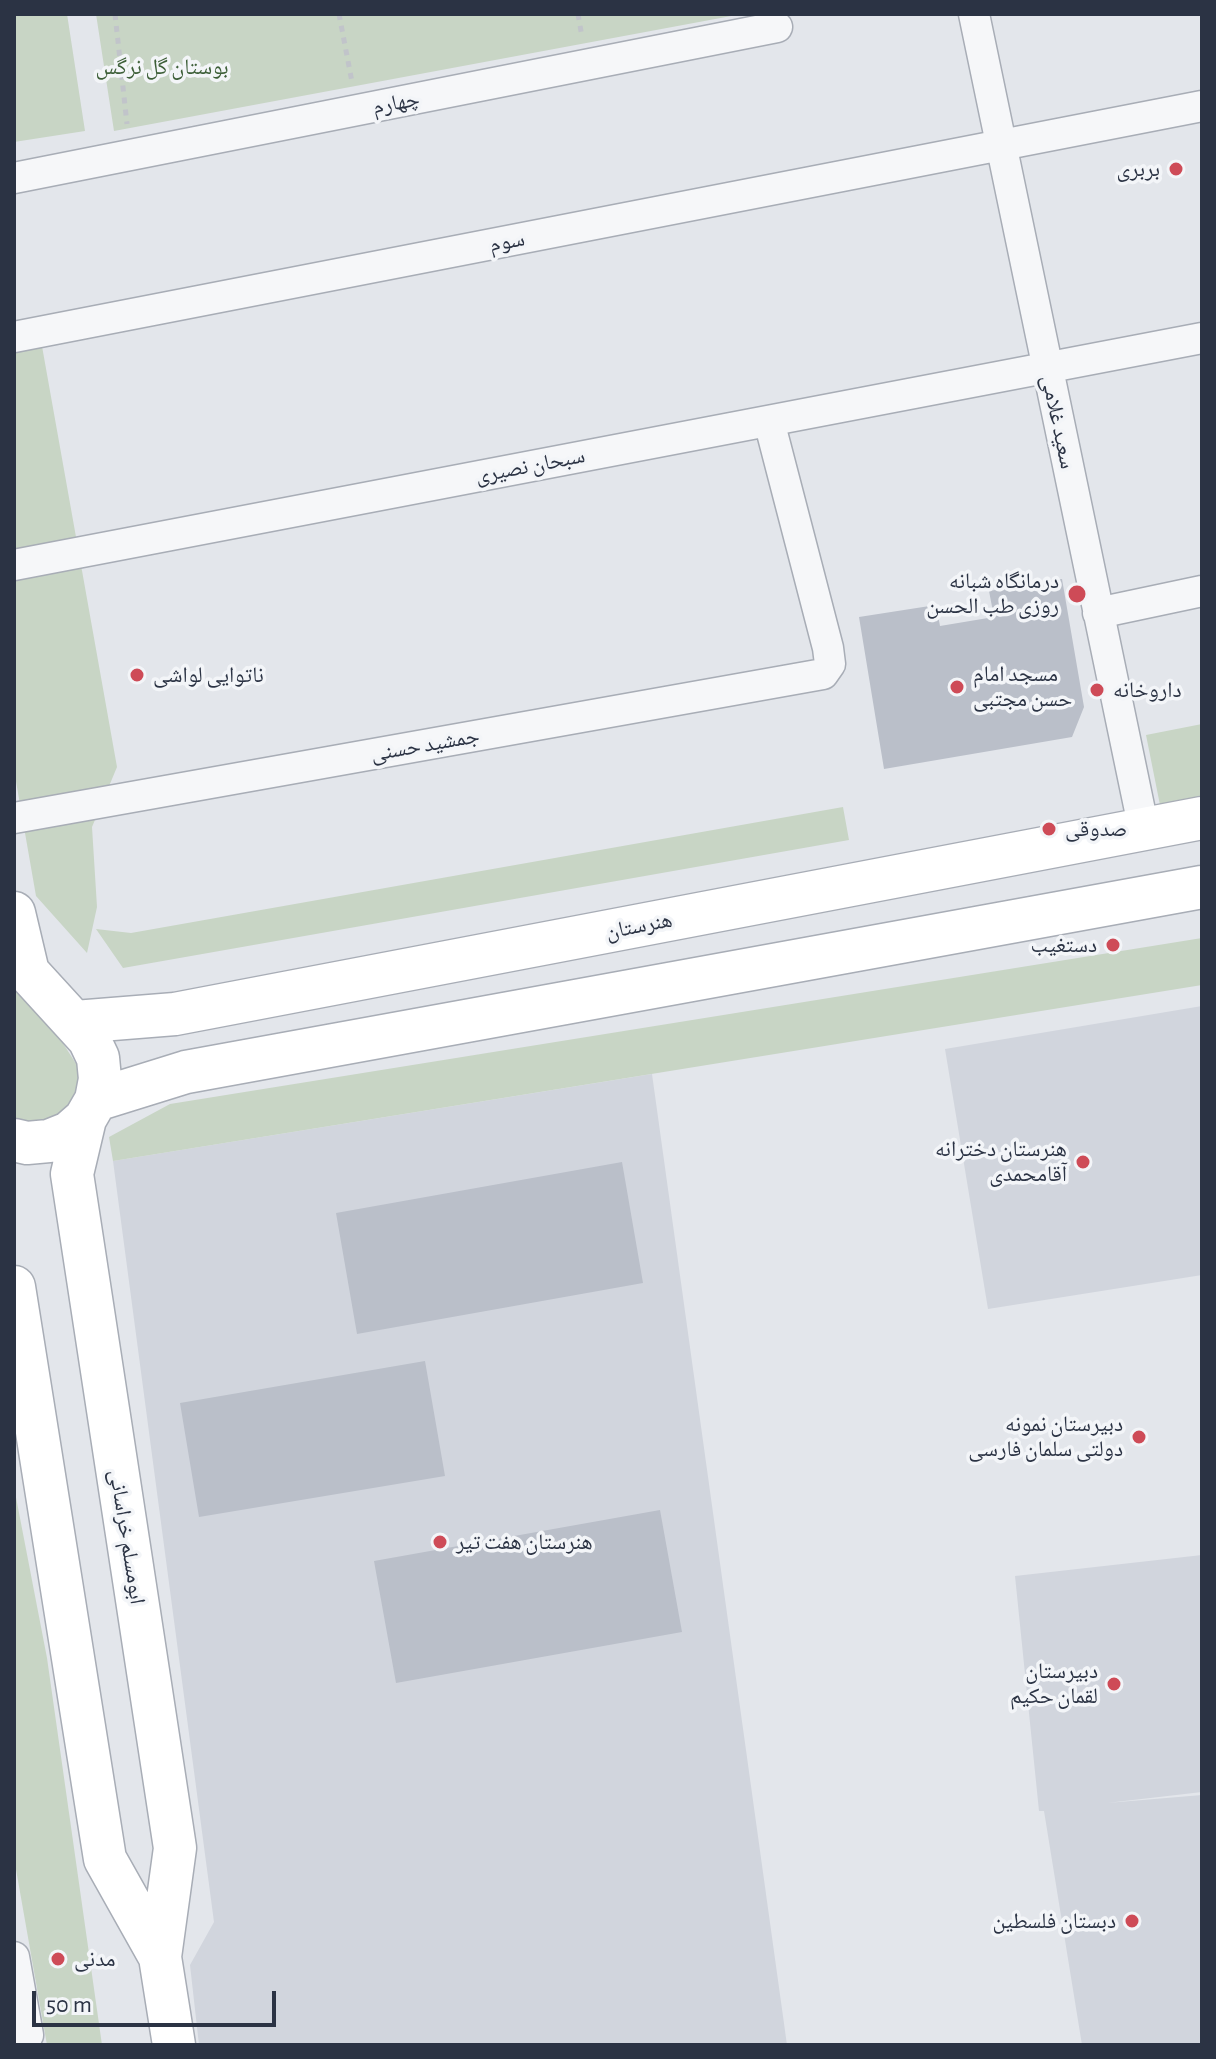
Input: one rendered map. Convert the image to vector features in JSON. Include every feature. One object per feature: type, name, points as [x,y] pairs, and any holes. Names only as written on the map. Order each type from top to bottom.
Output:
[{"type":"main road","name":"هنرستان","points":[[75,1022],[175,1014],[1202,818]]},
{"type":"main road","points":[[1144,830],[1157,896]]},
{"type":"main road","points":[[14,1140],[27,1143],[49,1141],[69,1133],[90,1110],[186,1072],[1202,887]]},
{"type":"main road","points":[[14,913],[21,963]]},
{"type":"main road","name":"ابومسلم خراسانی","points":[[21,963],[89,1039],[98,1058],[100,1079],[72,1174],[175,1848],[160,1957],[174,2045]]},
{"type":"main road","name":"ابومسلم خراسانی","points":[[14,1287],[105,1859],[160,1957]]},
{"type":"street","name":"سعید غلامی","points":[[974,14],[1144,830]]},
{"type":"street","name":"چهارم","points":[[14,178],[777,27]]},
{"type":"street","name":"سوم","points":[[14,337],[1202,106]]},
{"type":"street","name":"سبحان نصیری","points":[[14,565],[1202,338]]},
{"type":"street","name":"جمشید حسنی","points":[[14,818],[823,674],[830,664],[769,421]]},
{"type":"street","points":[[1098,613],[1202,591]]},
{"type":"street","points":[[14,1957],[23,2040]]},
{"type":"path","points":[[115,14],[133,155]]},
{"type":"path","points":[[339,14],[359,110]]},
{"type":"shaded area","name":"هنرستان دخترانه آقامحمدی","points":[[1202,1006],[1202,1275],[988,1309],[945,1049]]},
{"type":"shaded area","name":"هنرستان هفت تیر","points":[[652,1074],[787,2045],[199,2045],[190,1965],[214,1922],[113,1161]]},
{"type":"shaded area","points":[[1202,1555],[1202,1792],[1107,1803],[1202,1795],[1202,2045],[1082,2045],[1044,1811],[1039,1811],[1015,1576]]},
{"type":"green space","points":[[14,14],[67,14],[85,131],[14,142]]},
{"type":"green space","name":"بوستان گل نرگس","points":[[96,14],[742,14],[114,131]]},
{"type":"green space","points":[[40,335],[117,767],[92,827],[97,907],[87,953],[36,896],[14,770],[14,340]]},
{"type":"green space","points":[[1202,724],[1202,797],[1160,805],[1146,735]]},
{"type":"green space","points":[[843,807],[849,840],[123,968],[96,929],[131,933]]},
{"type":"green space","points":[[1202,938],[1202,985],[113,1161],[109,1137],[170,1104]]},
{"type":"green space","points":[[14,981],[52,1026],[80,1070],[73,1106],[43,1124],[14,1126]]},
{"type":"green space","points":[[14,1487],[47,1658],[102,2045],[47,2045],[14,1858]]},
{"type":"building","points":[[1062,579],[1084,707],[1072,737],[884,769],[859,617],[936,605],[940,626],[994,617],[989,591]]},
{"type":"building","points":[[622,1162],[643,1283],[357,1334],[336,1213]]},
{"type":"building","points":[[425,1361],[445,1476],[199,1517],[180,1403]]},
{"type":"building","points":[[660,1510],[682,1632],[396,1683],[374,1561]]},
{"type":"place","name":"بربری","points":[[1176,169]]},
{"type":"place","name":"درمانگاه شبانه روزی طب الحسن","points":[[1077,594]]},
{"type":"place","name":"ناتوایی لواشی","points":[[137,675]]},
{"type":"place","name":"مسجد امام حسن مجتبی","points":[[957,687]]},
{"type":"place","name":"داروخانه","points":[[1097,690]]},
{"type":"place","name":"صدوقی","points":[[1049,829]]},
{"type":"place","name":"دستغیب","points":[[1113,945]]},
{"type":"place","name":"هنرستان دخترانه آقامحمدی","points":[[1083,1162]]},
{"type":"place","name":"دبیرستان نمونه دولتی سلمان فارسی","points":[[1139,1437]]},
{"type":"place","name":"هنرستان هفت تیر","points":[[440,1542]]},
{"type":"place","name":"دبیرستان لقمان حکیم","points":[[1114,1684]]},
{"type":"place","name":"دبستان فلسطین","points":[[1132,1921]]},
{"type":"place","name":"مدنی","points":[[58,1959]]}]
